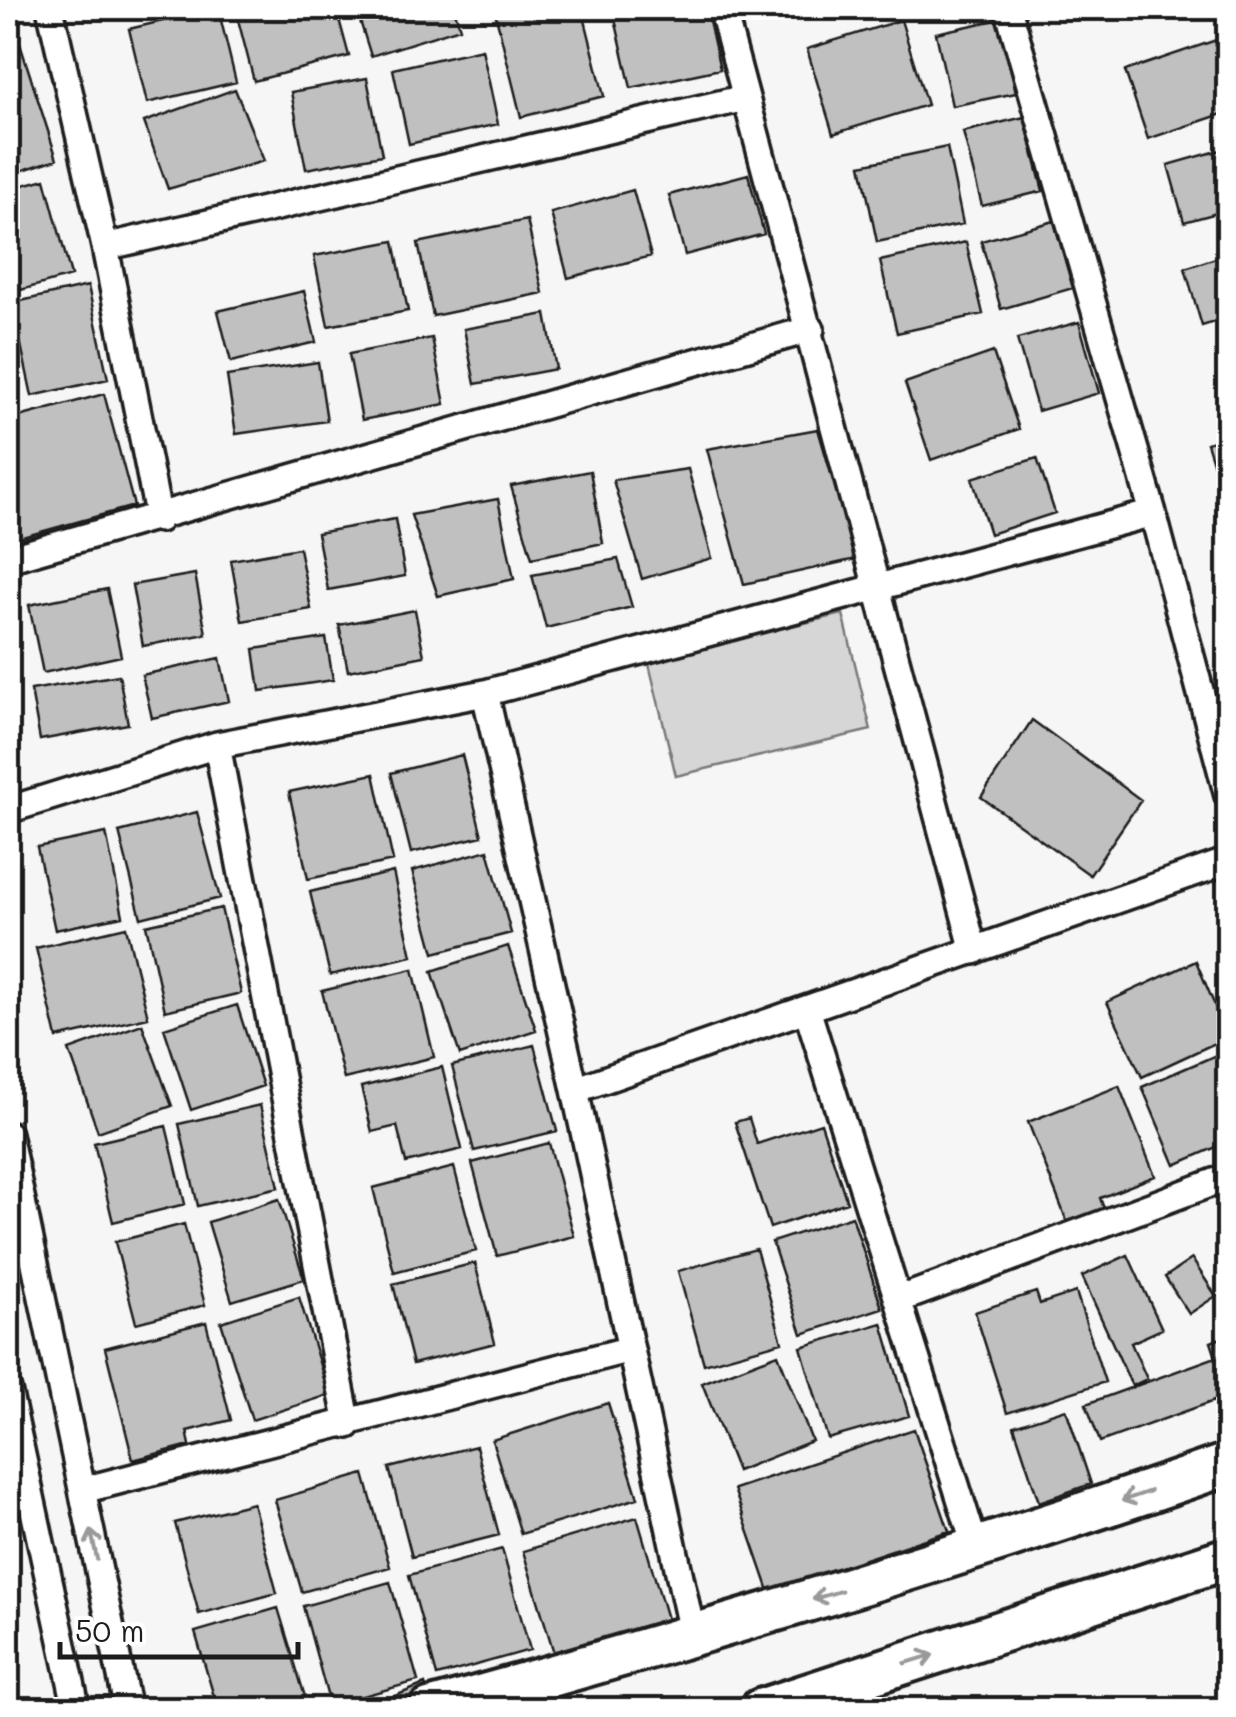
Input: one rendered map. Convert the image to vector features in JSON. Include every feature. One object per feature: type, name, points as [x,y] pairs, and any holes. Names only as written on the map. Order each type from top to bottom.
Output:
[{"type":"main road","points":[[428,1710],[693,1637],[976,1549],[1228,1464]]},
{"type":"main road","points":[[760,1710],[1228,1558]]},
{"type":"street","points":[[50,8],[105,247],[160,519]]},
{"type":"street","points":[[722,8],[811,329],[875,586],[974,950]]},
{"type":"street","points":[[1008,8],[1228,796]]},
{"type":"street","points":[[105,247],[745,98]]},
{"type":"street","points":[[8,559],[160,519],[811,329]]},
{"type":"street","points":[[8,810],[217,745],[485,693],[1152,513]]},
{"type":"street","points":[[485,693],[693,1637]]},
{"type":"street","points":[[217,745],[348,1424]]},
{"type":"street","points":[[575,1090],[1228,861]]},
{"type":"street","points":[[807,1009],[976,1549]]},
{"type":"street","points":[[8,1134],[128,1710]]},
{"type":"street","points":[[898,1300],[1228,1177]]},
{"type":"street","points":[[83,1490],[631,1348]]},
{"type":"street","points":[[8,1390],[77,1710]]},
{"type":"shaded area","points":[[843,614],[871,730],[676,776],[648,660]]},
{"type":"building","points":[[218,8],[236,82],[147,103],[129,29]]},
{"type":"building","points":[[235,8],[336,8],[349,56],[254,81]]},
{"type":"building","points":[[356,8],[454,8],[460,28],[371,56]]},
{"type":"building","points":[[494,8],[582,8],[604,96],[521,117]]},
{"type":"building","points":[[667,8],[706,8],[720,69],[631,88],[615,19]]},
{"type":"building","points":[[1001,19],[1016,93],[952,106],[936,33]]},
{"type":"building","points":[[901,20],[927,105],[833,134],[807,49]]},
{"type":"building","points":[[1228,36],[1228,112],[1148,139],[1125,71]]},
{"type":"building","points":[[20,44],[57,159],[8,175],[8,48]]},
{"type":"building","points":[[482,49],[498,124],[409,144],[393,69]]},
{"type":"building","points":[[367,78],[382,155],[306,169],[291,92]]},
{"type":"building","points":[[235,89],[264,161],[168,189],[144,122]]},
{"type":"building","points":[[1024,117],[1043,191],[982,206],[963,132]]},
{"type":"building","points":[[947,147],[963,224],[877,242],[861,165]]},
{"type":"building","points":[[1228,148],[1228,210],[1184,222],[1168,165]]},
{"type":"building","points":[[748,174],[764,234],[685,255],[669,195]]},
{"type":"building","points":[[45,179],[71,276],[21,290],[17,276],[8,279],[8,189]]},
{"type":"building","points":[[633,190],[651,256],[568,278],[551,213]]},
{"type":"building","points":[[527,220],[543,293],[433,316],[418,243]]},
{"type":"building","points":[[1054,221],[1073,288],[1001,309],[981,241]]},
{"type":"building","points":[[394,241],[408,311],[328,326],[314,256]]},
{"type":"building","points":[[966,242],[983,314],[897,333],[880,261]]},
{"type":"building","points":[[1228,254],[1228,318],[1202,326],[1185,268]]},
{"type":"building","points":[[88,286],[108,379],[32,396],[12,303]]},
{"type":"building","points":[[304,291],[316,342],[231,362],[218,311]]},
{"type":"building","points":[[546,314],[556,369],[475,384],[464,329]]},
{"type":"building","points":[[1079,322],[1099,393],[1038,411],[1017,339]]},
{"type":"building","points":[[432,338],[445,404],[362,420],[349,354]]},
{"type":"building","points":[[993,352],[1019,429],[931,460],[905,383]]},
{"type":"building","points":[[318,362],[327,421],[236,434],[227,376]]},
{"type":"building","points":[[104,394],[134,506],[8,541],[8,420]]},
{"type":"building","points":[[818,429],[856,559],[744,584],[707,449]]},
{"type":"building","points":[[1228,436],[1228,510],[1207,443]]},
{"type":"building","points":[[1037,458],[1055,513],[990,534],[972,478]]},
{"type":"building","points":[[688,469],[712,558],[642,579],[613,480]]},
{"type":"building","points":[[590,471],[603,543],[532,558],[511,486]]},
{"type":"building","points":[[498,499],[514,579],[438,596],[411,515]]},
{"type":"building","points":[[395,519],[405,576],[328,590],[317,533]]},
{"type":"building","points":[[299,548],[311,609],[242,621],[231,560]]},
{"type":"building","points":[[618,559],[632,607],[546,628],[532,575]]},
{"type":"building","points":[[195,574],[206,634],[143,646],[132,585]]},
{"type":"building","points":[[107,589],[121,656],[43,673],[29,605]]},
{"type":"building","points":[[415,610],[424,656],[348,671],[339,625]]},
{"type":"building","points":[[326,638],[333,680],[260,691],[254,649]]},
{"type":"building","points":[[220,658],[229,701],[152,718],[142,675]]},
{"type":"building","points":[[119,675],[128,724],[40,740],[31,690]]},
{"type":"building","points":[[1032,720],[1141,800],[1090,875],[981,797]]},
{"type":"building","points":[[462,755],[482,836],[411,853],[391,773]]},
{"type":"building","points":[[374,774],[393,861],[308,879],[289,792]]},
{"type":"building","points":[[197,812],[220,898],[141,918],[119,832]]},
{"type":"building","points":[[106,833],[123,916],[55,930],[37,847]]},
{"type":"building","points":[[488,850],[511,933],[434,953],[412,871]]},
{"type":"building","points":[[393,872],[412,956],[330,975],[310,892]]},
{"type":"building","points":[[221,908],[241,993],[165,1011],[146,925]]},
{"type":"building","points":[[126,927],[148,1017],[57,1038],[36,948]]},
{"type":"building","points":[[508,946],[536,1030],[460,1055],[432,971]]},
{"type":"building","points":[[1196,961],[1228,1037],[1142,1077],[1107,1002]]},
{"type":"building","points":[[413,969],[434,1057],[344,1079],[322,991]]},
{"type":"building","points":[[237,1005],[263,1086],[191,1110],[164,1028]]},
{"type":"building","points":[[142,1024],[172,1106],[98,1132],[69,1050]]},
{"type":"building","points":[[534,1045],[557,1131],[474,1151],[452,1066]]},
{"type":"building","points":[[1228,1050],[1228,1142],[1175,1165],[1142,1087]]},
{"type":"building","points":[[442,1067],[462,1149],[406,1163],[397,1126],[372,1132],[361,1087]]},
{"type":"building","points":[[1119,1086],[1155,1176],[1100,1198],[1106,1214],[1070,1229],[1028,1122]]},
{"type":"building","points":[[260,1105],[279,1187],[198,1206],[179,1124]]},
{"type":"building","points":[[749,1118],[757,1144],[821,1123],[847,1202],[770,1228],[735,1122]]},
{"type":"building","points":[[166,1126],[185,1204],[113,1222],[94,1143]]},
{"type":"building","points":[[549,1143],[574,1236],[497,1256],[472,1163]]},
{"type":"building","points":[[454,1167],[476,1251],[394,1272],[373,1188]]},
{"type":"building","points":[[279,1199],[304,1279],[232,1301],[208,1222]]},
{"type":"building","points":[[852,1216],[882,1308],[802,1334],[772,1242]]},
{"type":"building","points":[[184,1224],[205,1305],[136,1323],[115,1242]]},
{"type":"building","points":[[756,1249],[782,1342],[704,1364],[678,1271]]},
{"type":"building","points":[[1128,1255],[1162,1329],[1131,1343],[1147,1379],[1132,1386],[1082,1276]]},
{"type":"building","points":[[1192,1259],[1216,1296],[1189,1314],[1165,1277]]},
{"type":"building","points":[[475,1263],[495,1343],[413,1364],[393,1284]]},
{"type":"building","points":[[1036,1292],[1040,1304],[1076,1292],[1105,1382],[1007,1413],[975,1312]]},
{"type":"building","points":[[299,1297],[329,1395],[252,1420],[221,1322]]},
{"type":"building","points":[[206,1322],[231,1420],[187,1431],[190,1445],[133,1460],[105,1348]]},
{"type":"building","points":[[882,1323],[909,1416],[828,1439],[801,1347]]},
{"type":"building","points":[[1228,1335],[1228,1396],[1100,1442],[1086,1404],[1216,1357],[1211,1342]]},
{"type":"building","points":[[778,1354],[812,1441],[737,1471],[702,1383]]},
{"type":"building","points":[[608,1403],[638,1498],[521,1534],[492,1440]]},
{"type":"building","points":[[1066,1409],[1091,1484],[1039,1502],[1014,1426]]},
{"type":"building","points":[[914,1429],[949,1531],[769,1591],[734,1489]]},
{"type":"building","points":[[476,1446],[499,1535],[412,1557],[389,1468]]},
{"type":"building","points":[[364,1474],[390,1567],[302,1592],[275,1500]]},
{"type":"building","points":[[253,1503],[277,1593],[199,1614],[175,1523]]},
{"type":"building","points":[[637,1517],[667,1619],[554,1653],[523,1551]]},
{"type":"building","points":[[502,1549],[530,1650],[437,1676],[409,1575]]},
{"type":"building","points":[[390,1582],[418,1681],[330,1705],[303,1606]]},
{"type":"building","points":[[278,1608],[309,1710],[218,1710],[195,1632]]},
{"type":"building","points":[[425,1684],[430,1700],[401,1710],[360,1710]]}]
